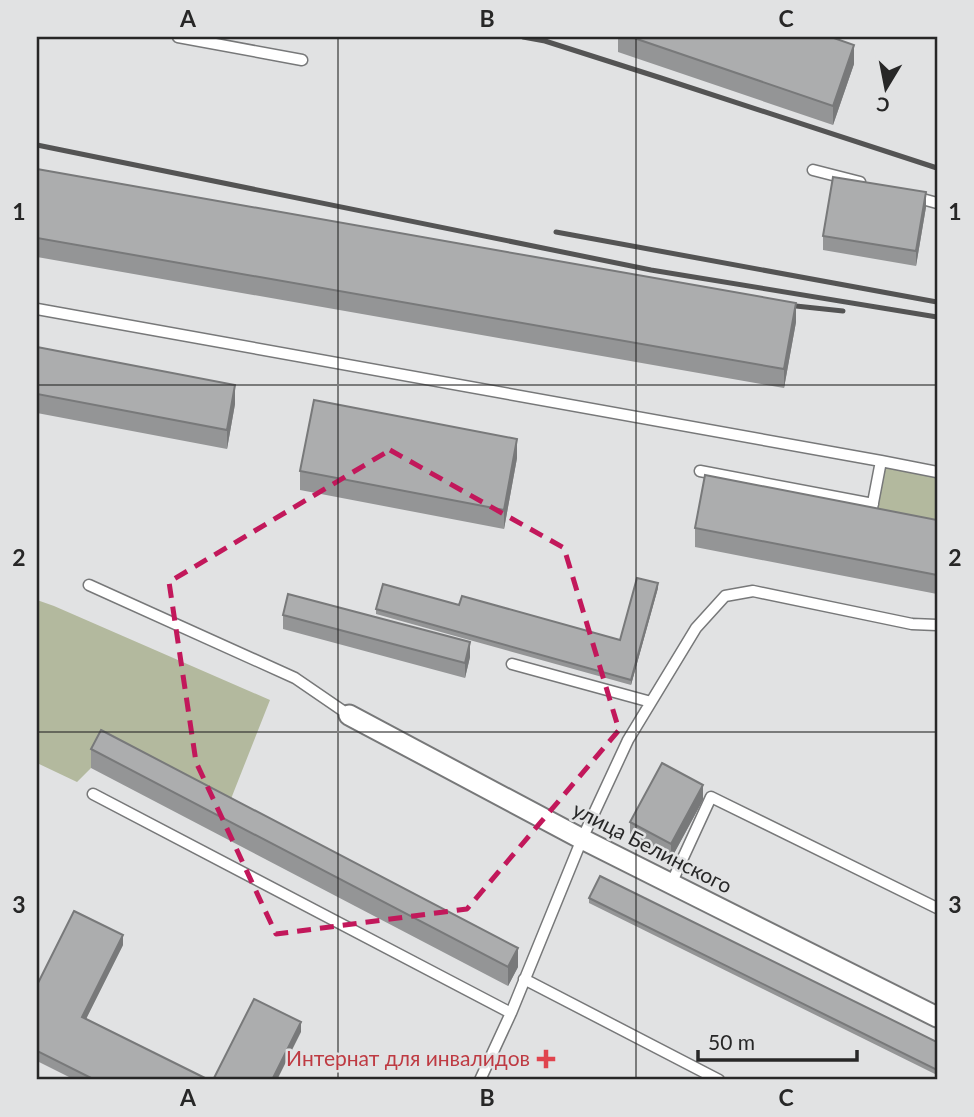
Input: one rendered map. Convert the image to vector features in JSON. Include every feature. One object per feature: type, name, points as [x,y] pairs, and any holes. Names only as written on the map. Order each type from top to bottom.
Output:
[{"type":"street","name":"улица Белинского","points":[[349,715],[582,839],[937,1017]]},
{"type":"lane","points":[[178,37],[302,60]]},
{"type":"lane","points":[[813,170],[875,186]]},
{"type":"lane","points":[[900,193],[937,203]]},
{"type":"lane","points":[[37,309],[937,472]]},
{"type":"lane","points":[[699,471],[872,509],[881,461]]},
{"type":"lane","points":[[89,585],[295,678],[349,715]]},
{"type":"lane","points":[[480,1080],[511,1013],[582,839],[628,740],[696,628],[725,596],[753,591],[912,624],[937,625]]},
{"type":"lane","points":[[512,664],[651,702]]},
{"type":"lane","points":[[93,794],[511,1013]]},
{"type":"lane","points":[[671,884],[711,797],[937,908]]},
{"type":"lane","points":[[524,979],[719,1080]]},
{"type":"highlighted area","points":[[390,450],[564,548],[619,730],[467,909],[276,934],[196,762],[169,582]]},
{"type":"green space","points":[[883,467],[937,477],[937,539],[873,521]]},
{"type":"green space","points":[[37,600],[270,700],[225,814],[100,750],[91,768],[77,782],[37,763]]},
{"type":"building","points":[[631,37],[831,37],[854,45],[833,106]]},
{"type":"building","points":[[37,169],[796,303],[784,369],[37,238]]},
{"type":"building","points":[[833,177],[926,192],[916,251],[823,236]]},
{"type":"building","points":[[37,347],[235,385],[227,430],[37,394]]},
{"type":"building","points":[[314,400],[517,439],[504,510],[300,471]]},
{"type":"building","points":[[705,475],[937,520],[937,575],[695,528]]},
{"type":"building","points":[[637,578],[658,583],[631,680],[376,609],[383,584],[459,605],[462,596],[620,640]]},
{"type":"building","points":[[288,594],[470,642],[465,663],[283,615]]},
{"type":"building","points":[[101,730],[518,948],[508,967],[91,749]]},
{"type":"building","points":[[662,763],[703,785],[671,844],[630,822]]},
{"type":"building","points":[[600,876],[937,1042],[937,1070],[589,898]]},
{"type":"building","points":[[74,911],[123,935],[82,1017],[209,1080],[95,1080],[37,1051],[37,985]]},
{"type":"building","points":[[254,999],[301,1022],[272,1080],[213,1080]]},
{"type":"railway","points":[[523,37],[545,41],[937,168]]},
{"type":"railway","points":[[37,145],[651,270],[937,317]]},
{"type":"railway","points":[[556,232],[937,302]]},
{"type":"railway","points":[[777,304],[843,311]]},
{"type":"place","name":"Интернат для инвалидов","points":[[546,1059]]}]
